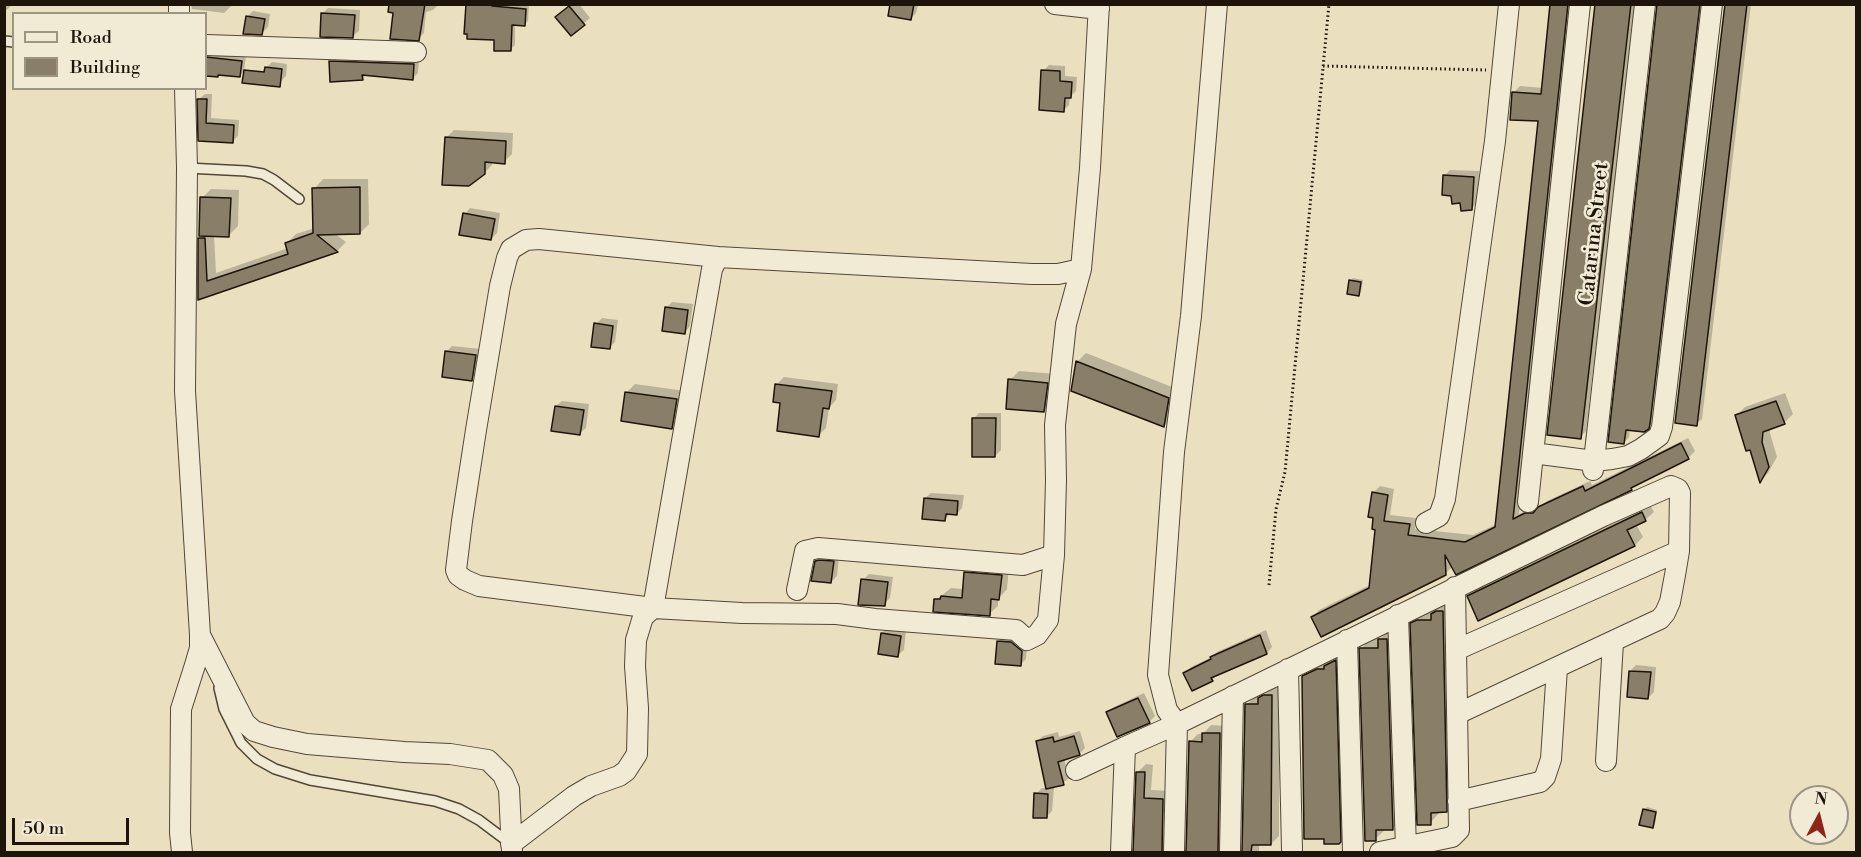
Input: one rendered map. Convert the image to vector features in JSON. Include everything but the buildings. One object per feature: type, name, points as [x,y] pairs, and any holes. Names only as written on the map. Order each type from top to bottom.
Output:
[{"type":"street","points":[[1055,4],[1099,7],[1082,269],[1066,324],[1055,425],[1054,555],[1048,620],[1037,635],[1027,640],[1016,630],[874,620],[837,614],[742,613],[653,608],[479,585],[458,575],[456,570],[462,521],[500,286],[507,258],[512,249],[526,240],[539,239],[718,257],[1032,274],[1058,274],[1082,269]]},
{"type":"street","points":[[1174,852],[1177,724],[1167,710],[1158,675],[1174,452],[1191,316],[1217,4]]},
{"type":"street","points":[[1426,523],[1439,516],[1445,499],[1495,141],[1509,4]]},
{"type":"street","points":[[1528,502],[1580,4]]},
{"type":"street","name":"Catarina Street","points":[[1594,465],[1645,4]]},
{"type":"street","points":[[1533,453],[1594,465],[1641,449],[1659,436],[1662,428],[1712,4]]},
{"type":"street","points":[[207,45],[416,52]]},
{"type":"street","points":[[182,852],[180,832],[181,709],[200,648],[185,391],[188,168],[185,90]]},
{"type":"street","points":[[512,848],[574,796],[591,786],[619,776],[631,765],[637,753],[636,640],[644,617],[653,608],[712,270],[718,257]]},
{"type":"street","points":[[1076,770],[1177,724],[1455,587],[1671,486],[1678,489],[1680,493],[1678,551],[1675,575],[1665,613],[1653,623],[1457,714]]},
{"type":"street","points":[[797,590],[805,551],[818,548],[1023,565],[1054,555]]},
{"type":"street","points":[[1456,650],[1678,551]]},
{"type":"street","points":[[1380,852],[1406,847],[1439,846],[1458,833],[1455,587]]},
{"type":"street","points":[[1398,615],[1406,847]]},
{"type":"street","points":[[200,635],[245,723],[254,730],[307,744],[450,754],[488,760],[503,775],[509,789],[512,848]]},
{"type":"street","points":[[1347,640],[1353,852]]},
{"type":"street","points":[[1606,761],[1613,642]]},
{"type":"street","points":[[1458,801],[1540,783],[1545,777],[1551,759],[1557,668]]},
{"type":"street","points":[[1288,669],[1292,852]]},
{"type":"street","points":[[1230,852],[1233,696]]},
{"type":"street","points":[[1121,852],[1125,747]]},
{"type":"lane","points":[[188,168],[263,174],[299,200]]},
{"type":"lane","points":[[212,660],[224,709],[241,743],[257,759],[275,769],[310,780],[435,801],[459,809],[479,820],[512,848]]},
{"type":"path","points":[[1269,585],[1276,509],[1285,472],[1329,4]]},
{"type":"path","points":[[1323,66],[1501,70]]}]
